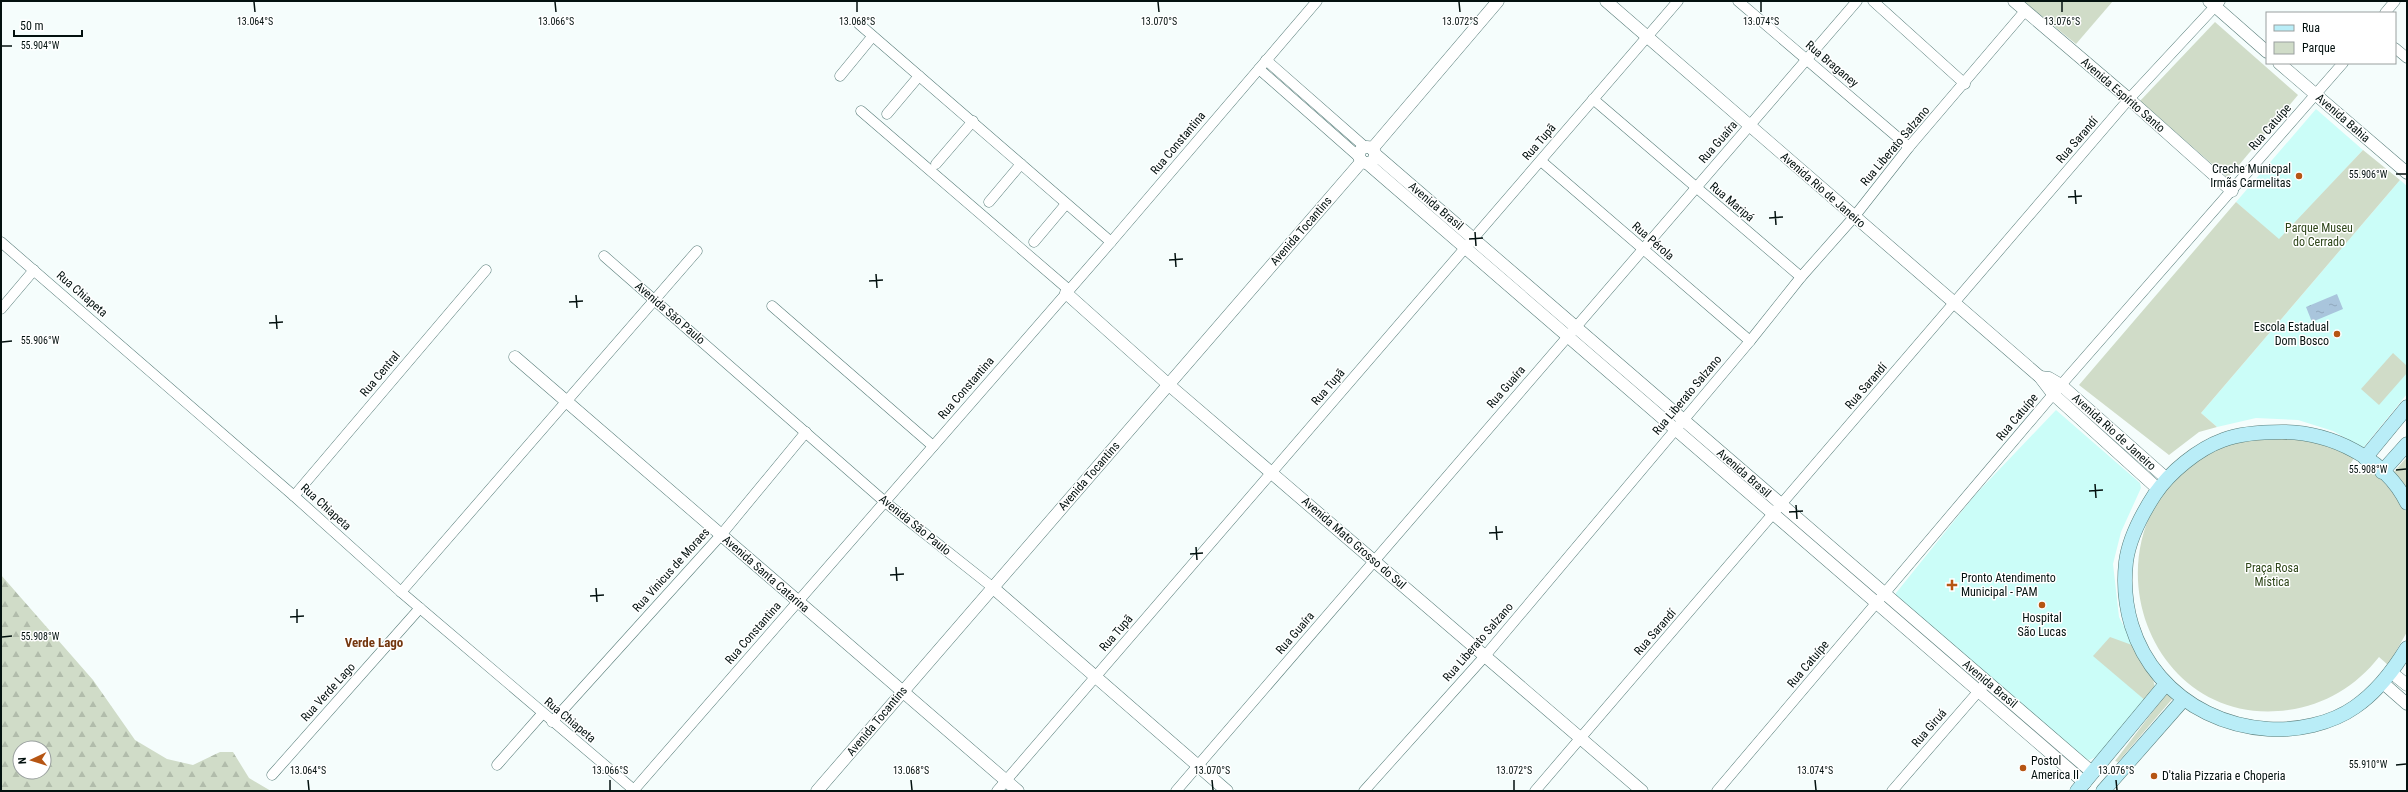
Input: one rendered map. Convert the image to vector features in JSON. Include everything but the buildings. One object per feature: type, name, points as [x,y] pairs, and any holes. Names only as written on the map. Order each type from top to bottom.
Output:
[{"type":"main road","points":[[2365,458],[2407,407]]},
{"type":"main road","points":[[2407,503],[2403,495],[2382,472],[2365,458],[2336,442],[2299,432],[2262,432],[2223,440],[2195,456],[2163,484],[2145,509],[2134,535],[2126,562],[2127,597],[2130,620],[2141,647],[2165,685],[2197,709],[2243,726],[2282,730],[2319,723],[2354,708],[2387,678],[2407,648]]},
{"type":"main road","points":[[2382,472],[2407,444]]},
{"type":"main road","points":[[2087,784],[2165,685]]},
{"type":"main road","points":[[2109,789],[2183,700]]},
{"type":"main road","name":"Avenida Brasil","points":[[2087,784],[2109,789]]},
{"type":"street","name":"Rua Constantina","points":[[634,791],[1068,292],[1317,1]]},
{"type":"street","name":"Avenida Tocantins","points":[[817,791],[991,586],[1170,385],[1498,1]]},
{"type":"street","name":"Avenida Rio de Janeiro","points":[[1606,1],[2040,377],[2049,378],[2057,389],[2163,484]]},
{"type":"street","name":"Rua Tupã","points":[[997,791],[1678,1]]},
{"type":"street","name":"Rua Braganey","points":[[1738,1],[1909,147]]},
{"type":"street","name":"Rua Guaíra","points":[[1176,791],[1857,1]]},
{"type":"street","points":[[1873,1],[1965,84]]},
{"type":"street","name":"Avenida Espírito Santo","points":[[2014,1],[2129,99],[2232,191]]},
{"type":"street","points":[[2386,12],[2395,1]]},
{"type":"street","points":[[2215,3],[2266,51]]},
{"type":"street","name":"Rua Sarandí","points":[[1535,791],[2129,99],[2215,3]]},
{"type":"street","name":"Rua Liberato Salzano","points":[[1364,791],[1485,656],[1750,341],[1801,277],[1854,217],[1909,147],[1965,84],[2025,11]]},
{"type":"street","points":[[859,24],[1111,242]]},
{"type":"street","points":[[840,76],[872,36]]},
{"type":"street","points":[[2396,49],[2407,58]]},
{"type":"street","name":"Avenida Brasil","points":[[1266,60],[1367,155]]},
{"type":"street","name":"Avenida Bahia","points":[[2280,64],[2407,173]]},
{"type":"street","name":"Rua Catuípe","points":[[1717,791],[2057,389],[2342,64]]},
{"type":"street","name":"Avenida Brasil","points":[[1259,69],[1367,155],[1470,243],[1571,332],[1675,430],[2087,784]]},
{"type":"street","points":[[887,114],[919,76]]},
{"type":"street","name":"Rua Maripá","points":[[1593,99],[1801,277]]},
{"type":"street","points":[[861,111],[1068,292]]},
{"type":"street","points":[[936,164],[973,122]]},
{"type":"street","name":"Rua Pérola","points":[[1540,161],[1750,341]]},
{"type":"street","points":[[990,202],[1021,164]]},
{"type":"street","points":[[1034,242],[1066,204]]},
{"type":"street","name":"Rua Chiapeta","points":[[1,242],[294,496],[401,592],[634,791]]},
{"type":"street","points":[[401,592],[697,251]]},
{"type":"street","name":"Avenida São Paulo","points":[[604,256],[885,502],[991,586],[1227,791]]},
{"type":"street","points":[[1,309],[34,270]]},
{"type":"street","name":"Rua Central","points":[[294,496],[486,270]]},
{"type":"street","name":"Avenida Mato Grosso do Sul","points":[[1068,292],[1170,385],[1642,791]]},
{"type":"street","points":[[772,306],[933,446]]},
{"type":"street","name":"Avenida Brasil","points":[[1571,332],[1683,420],[1986,682],[2087,784]]},
{"type":"street","name":"Avenida Santa Catarina","points":[[515,357],[1018,791]]},
{"type":"street","name":"Rua Vinicus de Moraes","points":[[552,722],[721,535],[806,432]]},
{"type":"street","name":"Rua Verde Lago","points":[[272,775],[420,608]]},
{"type":"street","points":[[2387,678],[2407,685]]},
{"type":"street","points":[[2387,678],[2407,704]]},
{"type":"street","name":"Rua Giruá","points":[[1892,791],[1986,682]]},
{"type":"street","points":[[497,765],[542,714]]},
{"type":"shaded area","name":"Creche Municpal Irmãs Carmelitas","points":[[2316,109],[2363,150],[2279,240],[2236,202]]},
{"type":"shaded area","name":"Escola Estadual Dom Bosco","points":[[2400,180],[2407,186],[2407,394],[2363,448],[2333,431],[2298,420],[2256,418],[2217,427],[2201,413]]},
{"type":"shaded area","points":[[2056,410],[2140,483],[2141,488],[2121,532],[2113,564],[2119,617],[2155,685],[2146,701],[2096,757],[2089,760],[1896,597],[1896,593],[1975,495]]},
{"type":"green space","points":[[2023,1],[2113,1],[2076,44]]},
{"type":"green space","points":[[2215,22],[2298,95],[2228,178],[2140,101]]},
{"type":"green space","name":"Parque Museu do Cerrado","points":[[2363,150],[2400,180],[2201,413],[2217,427],[2199,432],[2169,455],[2079,385],[2236,202],[2279,239]]},
{"type":"green space","points":[[2393,353],[2407,366],[2407,373],[2379,405],[2361,389]]},
{"type":"green space","name":"Praça Rosa Mística","points":[[2274,435],[2322,442],[2355,457],[2350,464],[2364,475],[2371,467],[2403,505],[2407,514],[2407,632],[2388,665],[2379,657],[2360,677],[2327,699],[2315,704],[2288,710],[2243,709],[2205,695],[2174,669],[2152,636],[2140,597],[2139,556],[2150,516],[2176,476],[2226,442],[2237,439]]},
{"type":"green space","points":[[2407,457],[2407,497],[2393,473]]},
{"type":"green space","points":[[1,575],[93,680],[135,740],[167,759],[193,765],[220,752],[233,752],[249,778],[271,791],[1,791]]},
{"type":"green space","points":[[2110,637],[2132,645],[2152,674],[2155,689],[2146,701],[2093,656]]},
{"type":"green space","points":[[2167,693],[2173,698],[2118,762],[2115,761]]},
{"type":"water","points":[[2337,294],[2343,309],[2312,322],[2306,307]]},
{"type":"place","name":"Creche Municpal Irmãs Carmelitas","points":[[2299,176]]},
{"type":"place","name":"Escola Estadual Dom Bosco","points":[[2337,334]]},
{"type":"place","name":"Pronto Atendimento Municipal - PAM","points":[[1952,585]]},
{"type":"place","name":"Hospital São Lucas","points":[[2042,605]]},
{"type":"place","name":"Postol America II","points":[[2023,768]]},
{"type":"place","name":"D'talia Pizzaria e Choperia","points":[[2154,776]]},
{"type":"district","name":"Verde Lago","points":[[374,642]]}]
